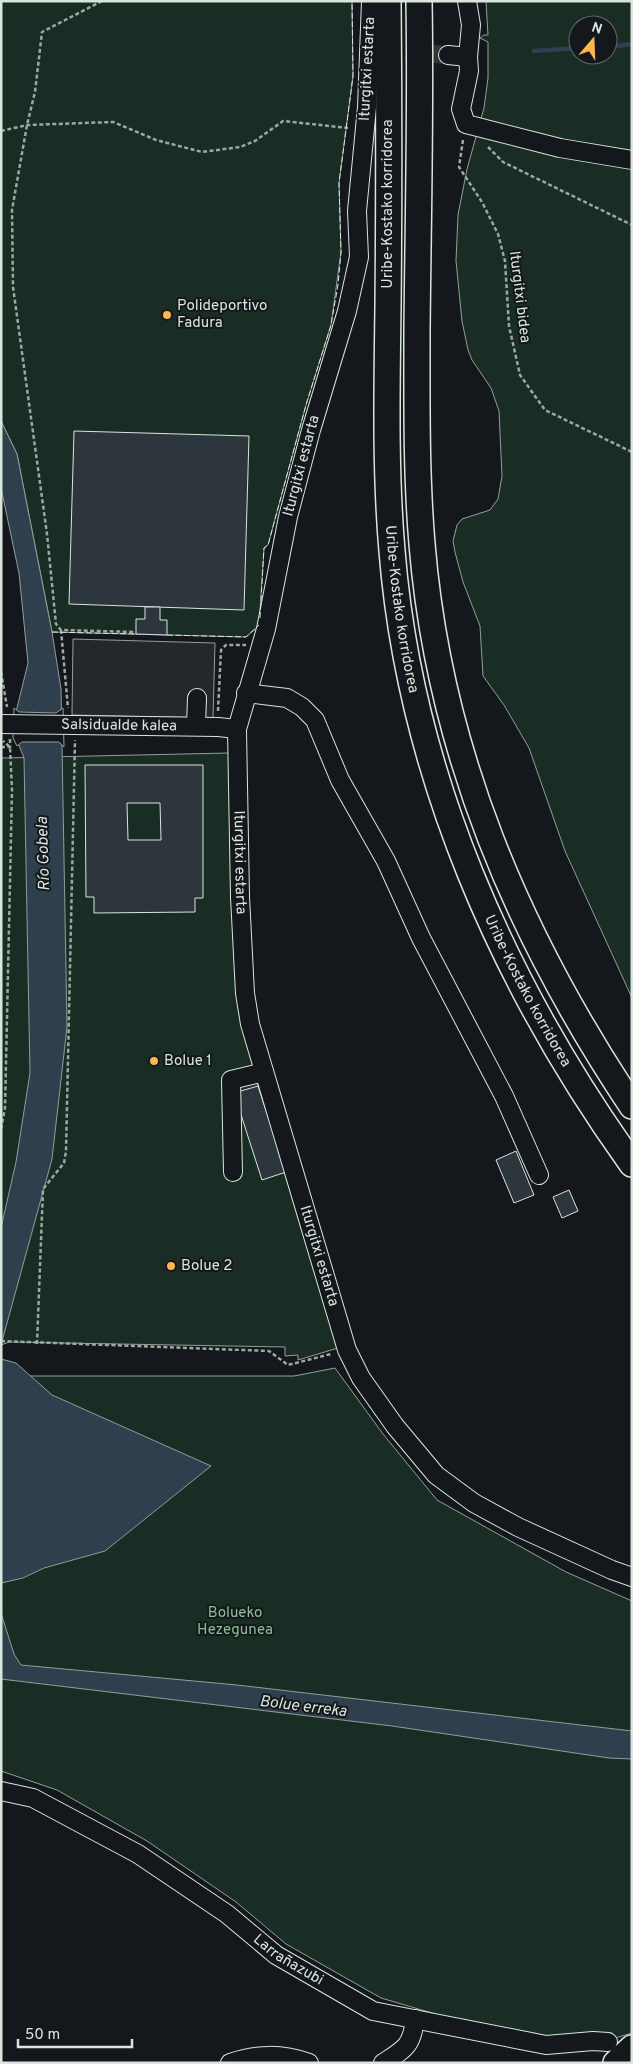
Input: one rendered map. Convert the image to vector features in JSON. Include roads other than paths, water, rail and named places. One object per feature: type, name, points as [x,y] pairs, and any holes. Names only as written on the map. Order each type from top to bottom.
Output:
[{"type":"highway","name":"Uribe-Kostako korridorea","points":[[388,1],[387,452],[392,553],[410,675],[442,800],[466,866],[493,930],[572,1075],[632,1164]]},
{"type":"highway","name":"Uribe-Kostako korridorea","points":[[418,1],[416,453],[422,546],[440,668],[469,780],[500,864],[552,976],[597,1054],[632,1106]]},
{"type":"highway","points":[[612,2053],[632,2048]]},
{"type":"street","name":"Iturgitxi estarta","points":[[371,1],[364,130],[357,211],[359,257],[347,311],[291,507],[266,629],[236,729],[237,809],[245,993],[250,1024],[347,1350],[361,1378],[395,1426],[436,1475],[474,1503],[518,1527],[612,1570],[632,1577]]},
{"type":"street","points":[[467,1],[470,25],[469,71],[461,109],[466,124],[560,148],[632,160]]},
{"type":"street","points":[[448,55],[468,56]]},
{"type":"street","points":[[246,693],[287,698],[302,707],[315,720],[340,780],[386,861],[421,938],[504,1096],[539,1175]]},
{"type":"street","points":[[196,726],[197,698]]},
{"type":"street","name":"Salsidualde kalea","points":[[6,724],[196,726],[236,729]]},
{"type":"street","points":[[233,1172],[231,1080],[264,1072]]},
{"type":"street","name":"Larrañazubi","points":[[1,1791],[33,1798],[138,1854],[227,1914],[276,1954],[373,2011],[546,2045],[593,2041],[612,2053]]},
{"type":"street","points":[[383,2063],[400,2052],[413,2039],[415,2019]]},
{"type":"street","points":[[230,2063],[251,2056],[272,2055],[291,2057],[309,2063]]},
{"type":"water","name":"Río Gobela","points":[[1,421],[17,454],[52,632],[61,689],[67,1027],[52,1159],[1,1345],[1,1228],[16,1162],[30,1073],[24,758],[16,738],[16,712],[28,663],[19,573],[1,488]]},
{"type":"water","points":[[1,1359],[16,1363],[52,1395],[211,1466],[105,1551],[44,1568],[23,1578],[1,1583]]},
{"type":"water","name":"Bolue erreka","points":[[1,1613],[14,1654],[21,1665],[237,1685],[632,1731],[632,1759],[609,1758],[392,1726],[1,1679]]},
{"type":"waterway","points":[[618,46],[632,44]]},
{"type":"waterway","points":[[534,51],[568,49]]},
{"type":"tunnel","points":[[379,50],[448,55]]},
{"type":"place","name":"Polideportivo Fadura","points":[[167,315]]},
{"type":"place","name":"Bolue 1","points":[[154,1061]]},
{"type":"place","name":"Bolue 2","points":[[171,1266]]},
{"type":"park label","name":"Bolueko Hezegunea","points":[[235,1622]]}]
